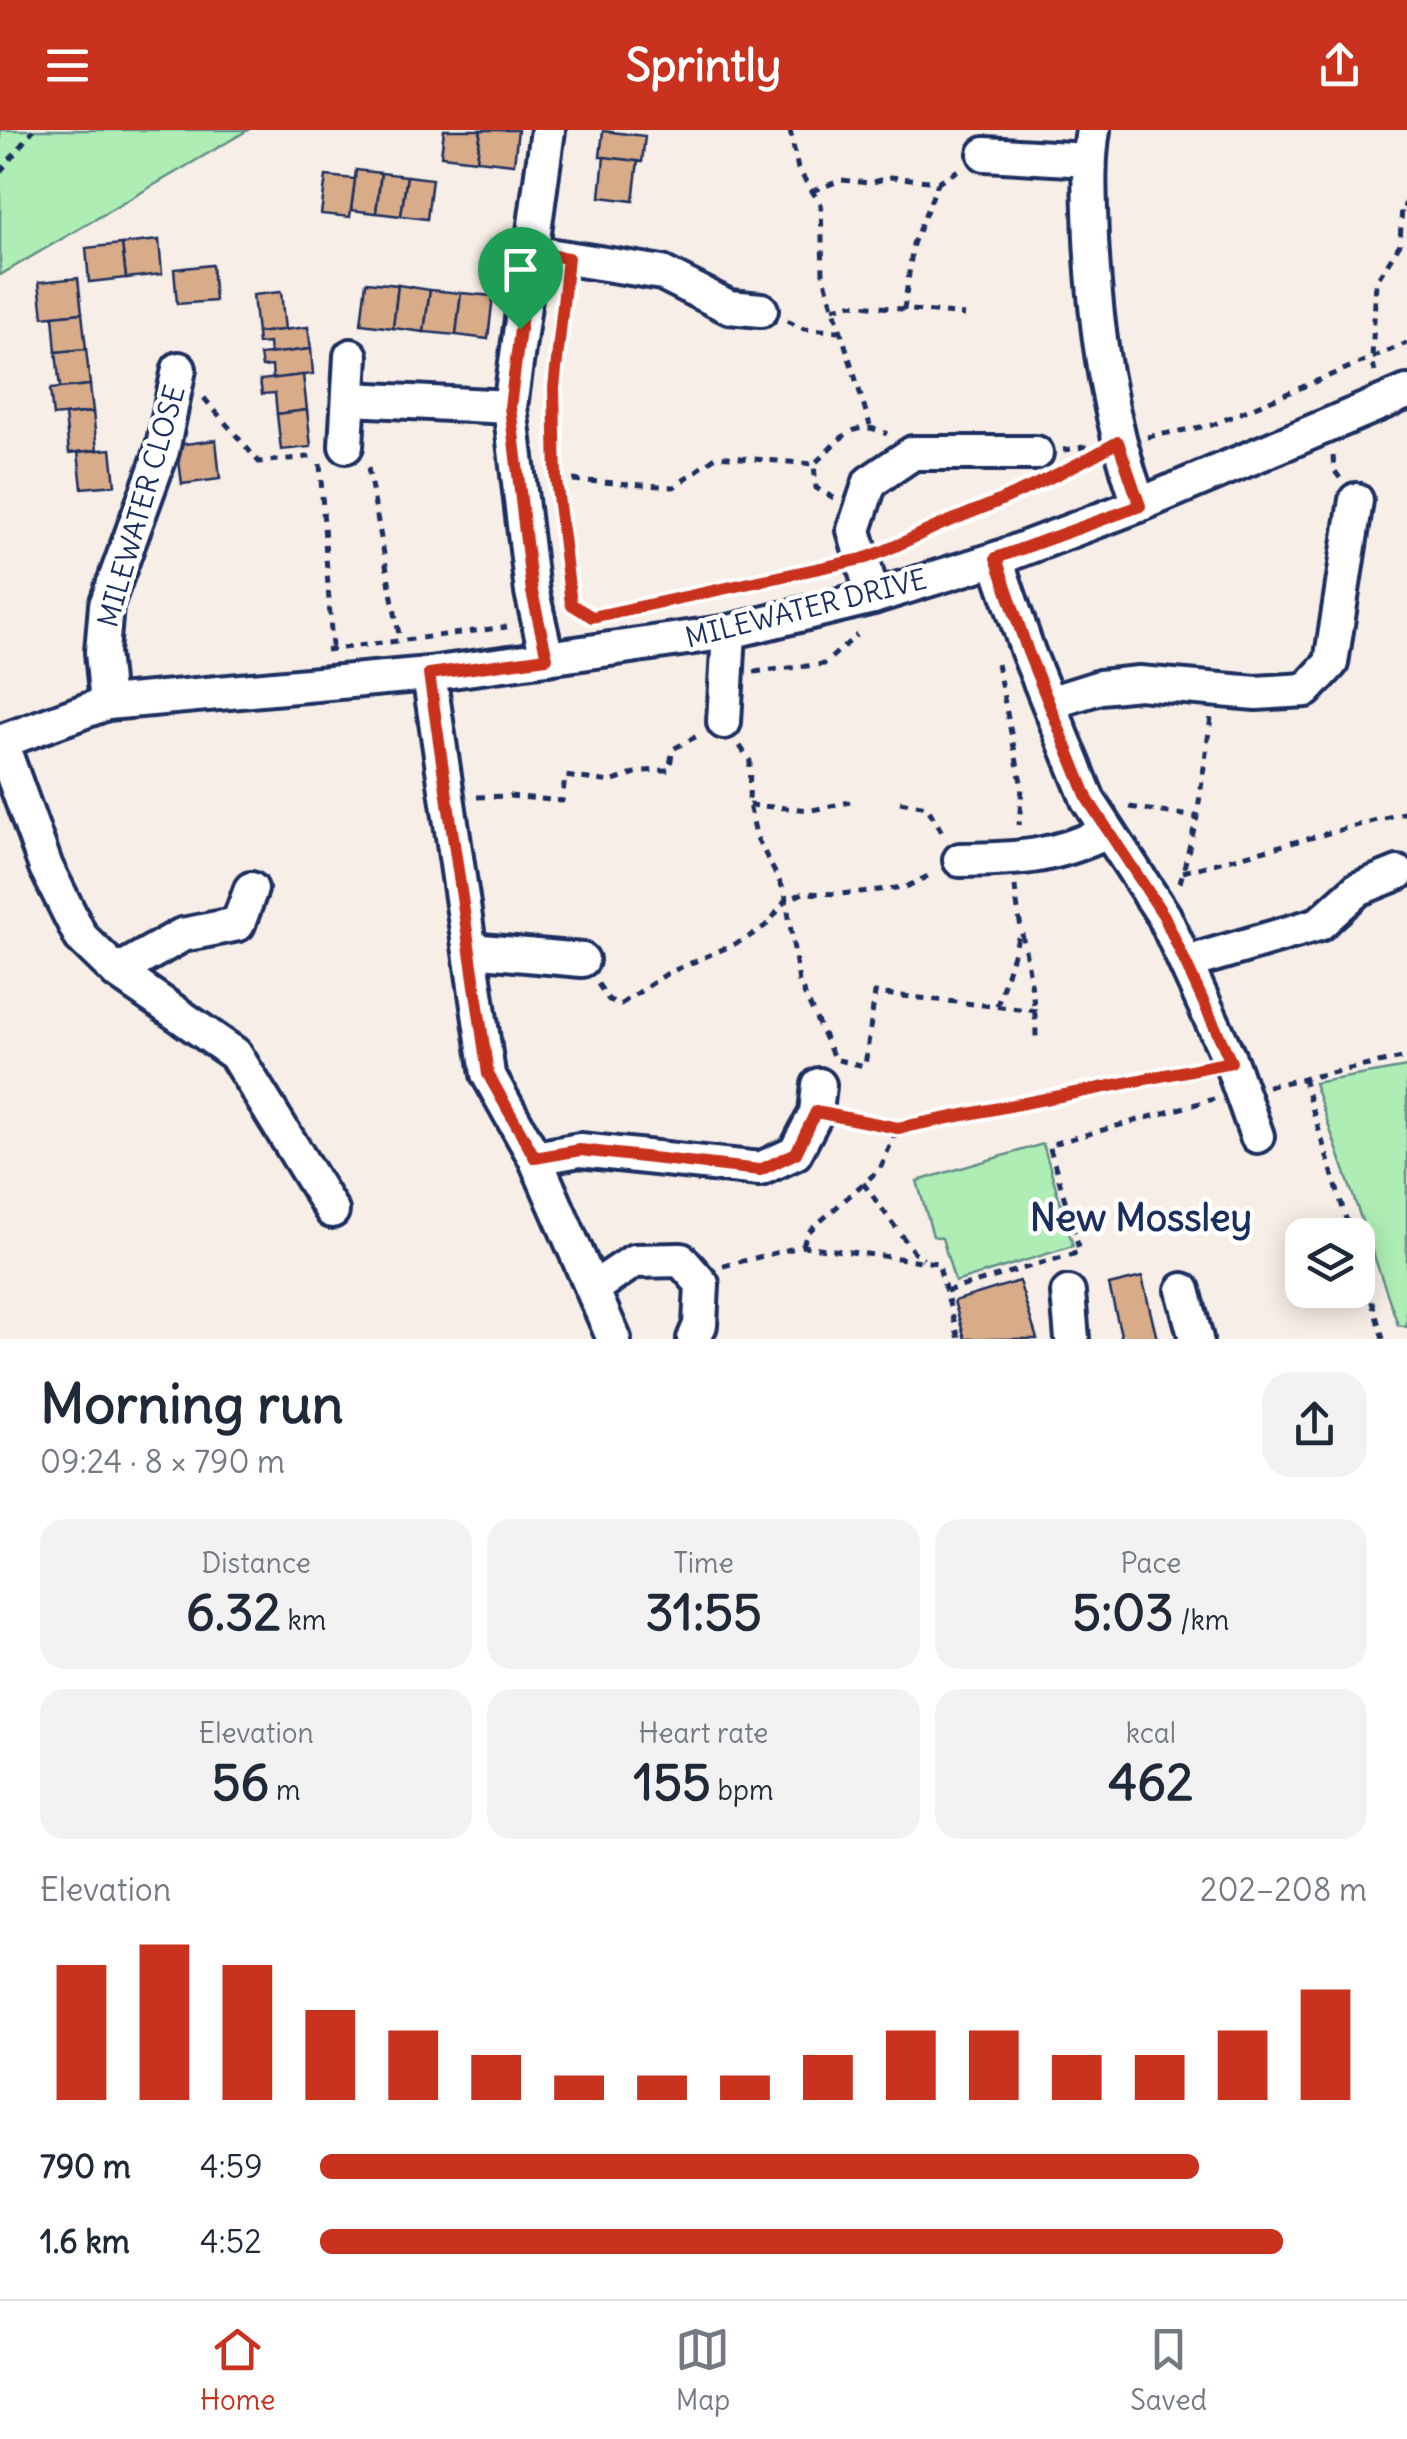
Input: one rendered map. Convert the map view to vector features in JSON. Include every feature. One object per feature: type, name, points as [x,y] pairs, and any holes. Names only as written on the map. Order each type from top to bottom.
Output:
[{"type":"street","points":[[547,658],[510,407],[548,130]]},
{"type":"street","points":[[986,154],[1090,145],[1096,328],[1118,442],[1140,506]]},
{"type":"street","points":[[530,252],[662,273],[729,307],[761,310]]},
{"type":"street","points":[[346,446],[352,356]]},
{"type":"street","name":"MILEWATER CLOSE","points":[[107,703],[102,652],[106,605],[162,451],[179,369]]},
{"type":"street","name":"MILEWATER DRIVE","points":[[1,742],[107,703],[429,674],[547,658],[729,632],[872,597],[1140,506],[1394,398]]},
{"type":"street","points":[[350,399],[510,407]]},
{"type":"street","points":[[872,597],[854,530],[870,482],[914,453],[1036,453]]},
{"type":"street","points":[[1050,703],[1100,687],[1139,683],[1306,690],[1332,664],[1356,500]]},
{"type":"street","points":[[996,558],[1088,800],[1164,916],[1236,1077],[1257,1136]]},
{"type":"street","points":[[724,722],[729,632]]},
{"type":"street","points":[[429,674],[488,1074],[535,1158],[614,1339]]},
{"type":"street","points":[[1,742],[46,866],[81,937],[117,972],[235,1054],[332,1211]]},
{"type":"street","points":[[960,860],[1012,860],[1069,850],[1108,832]]},
{"type":"street","points":[[1186,963],[1319,924],[1358,889],[1398,873]]},
{"type":"street","points":[[117,972],[182,935],[238,924],[251,889]]},
{"type":"street","points":[[472,950],[582,960]]},
{"type":"street","points":[[535,1158],[580,1150],[760,1170],[796,1153],[825,1086]]},
{"type":"street","points":[[594,1288],[634,1261],[681,1260],[702,1284],[700,1324],[694,1339]]},
{"type":"street","points":[[1184,1290],[1196,1339]]},
{"type":"street","points":[[1068,1293],[1072,1339]]},
{"type":"path","points":[[0,172],[33,130]]},
{"type":"path","points":[[790,130],[798,169],[820,204],[823,274],[870,425]]},
{"type":"path","points":[[812,191],[842,180],[869,182],[892,178],[938,182],[986,154]]},
{"type":"path","points":[[904,310],[914,244],[938,182]]},
{"type":"path","points":[[1394,398],[1372,358],[1376,282],[1400,244],[1402,204],[1407,206]]},
{"type":"path","points":[[568,258],[554,388],[556,479],[571,604]]},
{"type":"path","points":[[833,308],[850,304],[965,315]]},
{"type":"path","points":[[761,310],[804,329],[840,331]]},
{"type":"path","points":[[1036,453],[1212,425],[1407,343]]},
{"type":"path","points":[[179,369],[259,462],[320,456],[332,646]]},
{"type":"path","points":[[1330,425],[1334,470],[1356,500]]},
{"type":"path","points":[[571,604],[592,617],[862,559],[979,512],[1118,442]]},
{"type":"path","points":[[346,446],[366,452],[400,640]]},
{"type":"path","points":[[556,479],[674,487],[716,456],[814,464]]},
{"type":"path","points":[[317,655],[332,646],[503,629],[571,604]]},
{"type":"path","points":[[996,660],[1022,787],[1022,811],[1012,860],[1020,932],[1036,1011],[1036,1044]]},
{"type":"path","points":[[1164,916],[1178,893],[1198,817],[1215,689]]},
{"type":"path","points":[[450,798],[510,796],[562,801],[564,776],[611,782],[641,771],[669,770],[673,749],[724,722],[750,761],[750,805],[756,838],[776,872],[786,900],[800,982],[825,1086],[898,1128],[1236,1077],[1303,1078],[1407,1057]]},
{"type":"path","points":[[1088,800],[1198,817]]},
{"type":"path","points":[[750,805],[812,810],[850,802]]},
{"type":"path","points":[[582,960],[609,1000],[621,1004],[681,967],[744,940],[768,924],[786,900],[803,894],[906,886],[960,860],[927,807],[900,802]]},
{"type":"path","points":[[1184,872],[1407,812]]},
{"type":"path","points":[[997,1007],[1020,932]]},
{"type":"path","points":[[825,1086],[865,1066],[874,993],[1036,1011]]},
{"type":"path","points":[[946,1291],[1080,1252],[1049,1146],[1236,1077]]},
{"type":"path","points":[[1303,1078],[1346,1218]]},
{"type":"path","points":[[803,1246],[807,1233],[880,1169],[898,1128]]},
{"type":"path","points":[[863,1183],[913,1252],[925,1260]]},
{"type":"path","points":[[702,1284],[720,1267],[803,1246],[910,1262],[925,1260],[938,1263],[958,1339]]},
{"type":"path","points":[[1374,1308],[1383,1339]]},
{"type":"green space","points":[[0,130],[248,130],[0,275]]},
{"type":"green space","points":[[1407,1067],[1407,1327],[1398,1325],[1375,1259],[1375,1218],[1361,1218],[1314,1083]]},
{"type":"green space","points":[[1043,1144],[1073,1246],[955,1282],[942,1238],[933,1236],[917,1181]]},
{"type":"building","points":[[444,130],[481,130],[477,160],[441,156]]},
{"type":"building","points":[[481,130],[518,130],[514,164],[477,160]]},
{"type":"building","points":[[603,131],[645,136],[642,162],[600,157]]},
{"type":"building","points":[[604,157],[638,161],[633,201],[600,197]]},
{"type":"building","points":[[356,170],[381,173],[376,213],[351,210]]},
{"type":"building","points":[[381,173],[407,176],[401,216],[376,213]]},
{"type":"building","points":[[326,176],[355,179],[350,217],[321,214]]},
{"type":"building","points":[[407,176],[432,179],[427,219],[401,216]]},
{"type":"building","points":[[159,240],[162,274],[126,278],[122,244]]},
{"type":"building","points":[[122,244],[126,278],[89,282],[86,248]]},
{"type":"building","points":[[212,265],[215,301],[177,304],[174,269]]},
{"type":"building","points":[[78,278],[82,313],[43,317],[39,282]]},
{"type":"building","points":[[366,282],[398,285],[393,328],[361,324]]},
{"type":"building","points":[[398,285],[430,290],[424,332],[393,328]]},
{"type":"building","points":[[430,290],[461,293],[456,335],[424,332]]},
{"type":"building","points":[[281,292],[285,330],[257,333],[253,295]]},
{"type":"building","points":[[461,293],[493,296],[488,339],[456,335]]},
{"type":"building","points":[[82,313],[86,349],[56,352],[53,316]]},
{"type":"building","points":[[308,327],[311,349],[270,354],[269,343],[258,344],[257,333]]},
{"type":"building","points":[[86,349],[90,385],[60,388],[56,352]]},
{"type":"building","points":[[311,349],[313,374],[273,379],[272,366],[262,367],[260,355]]},
{"type":"building","points":[[303,375],[307,410],[277,414],[275,393],[262,394],[260,380]]},
{"type":"building","points":[[90,385],[93,412],[53,416],[50,389]]},
{"type":"building","points":[[307,410],[311,447],[281,450],[277,414]]},
{"type":"building","points":[[93,412],[97,450],[69,453],[65,415]]},
{"type":"building","points":[[216,440],[220,479],[182,484],[177,445]]},
{"type":"building","points":[[111,449],[115,485],[82,488],[78,452]]},
{"type":"building","points":[[1142,1277],[1157,1339],[1122,1339],[1109,1285]]},
{"type":"building","points":[[1019,1281],[1037,1339],[965,1339],[954,1301]]},
{"type":"district","name":"New Mossley","points":[[1141,1218]]},
{"type":"route","points":[[530,252],[568,258],[554,388],[556,479],[571,604],[592,617],[862,559],[902,546],[955,519],[1052,479],[1118,442],[1140,506],[996,558],[1028,652],[1088,800],[1164,916],[1231,1062],[898,1128],[816,1112],[796,1153],[760,1170],[580,1150],[535,1158],[488,1074],[429,674],[547,658],[532,592],[510,407],[520,329],[530,252]]}]
